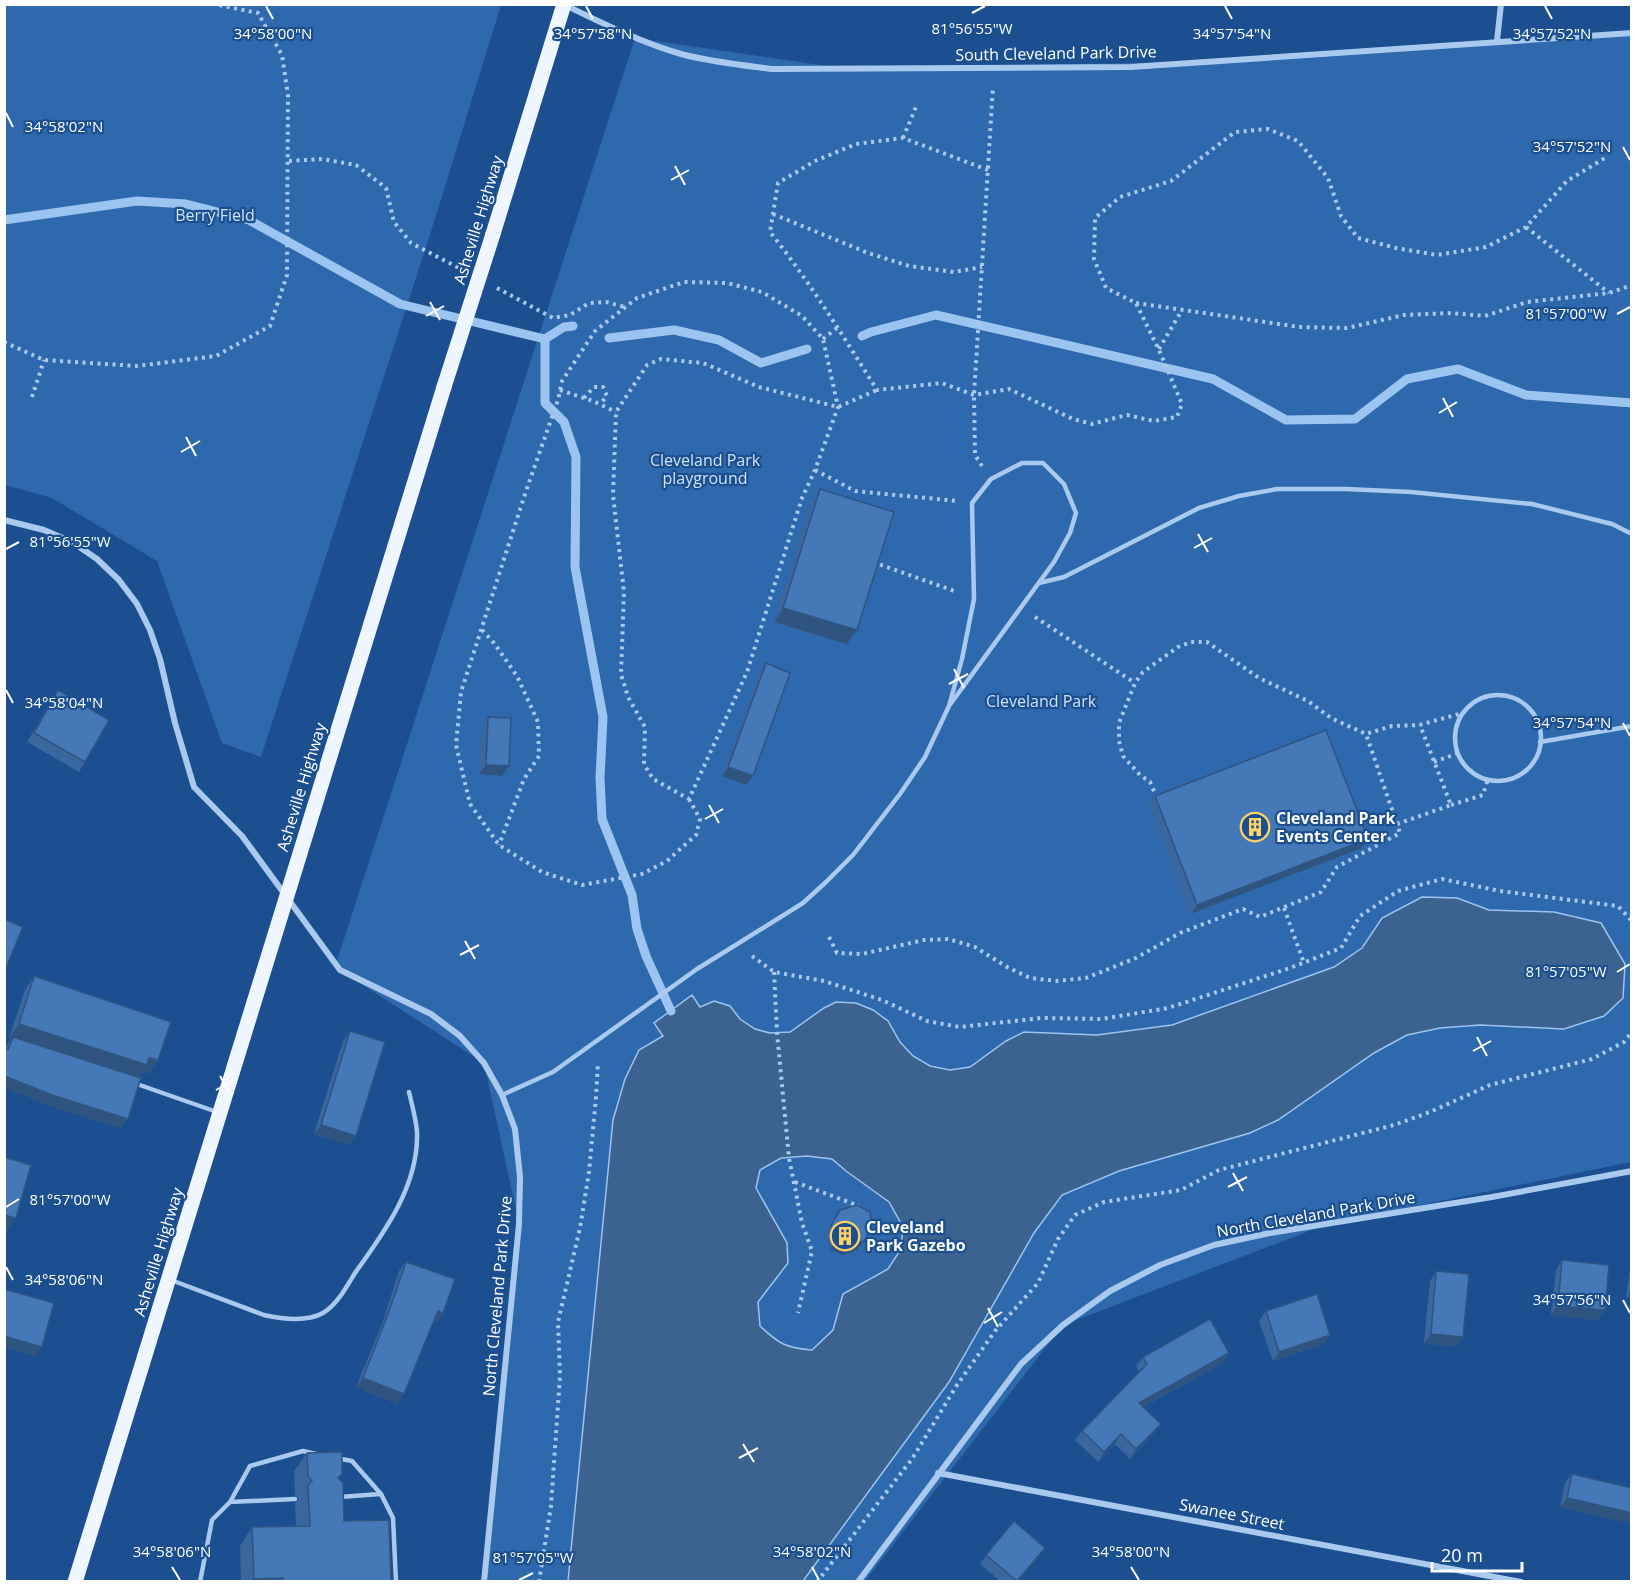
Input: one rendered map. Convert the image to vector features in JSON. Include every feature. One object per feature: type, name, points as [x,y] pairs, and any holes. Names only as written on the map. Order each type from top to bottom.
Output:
[{"type":"main road","name":"Asheville Highway","points":[[75,1581],[564,4]]},
{"type":"street","name":"South Cleveland Park Drive","points":[[564,4],[635,38],[680,53],[726,63],[772,69],[1131,67],[1632,33]]},
{"type":"street","points":[[1497,41],[1502,4]]},
{"type":"street","name":"North Cleveland Park Drive","points":[[4,520],[44,530],[72,542],[97,559],[119,579],[137,604],[150,630],[160,659],[175,723],[194,787],[242,836],[340,970],[431,1014],[460,1036],[484,1063],[502,1095],[515,1129],[520,1177],[519,1224],[484,1581]]},
{"type":"street","name":"North Cleveland Park Drive","points":[[858,1581],[1022,1364],[1063,1325],[1110,1291],[1160,1265],[1214,1245],[1270,1233],[1492,1197],[1632,1171]]},
{"type":"street","name":"Swanee Street","points":[[938,1473],[1521,1581]]},
{"type":"lane","points":[[502,1095],[553,1072],[697,969],[803,903],[853,855],[919,766],[949,706],[1054,562],[1070,533],[1076,513],[1064,484],[1043,463],[1022,463],[991,479],[972,503],[974,599],[962,659],[949,706]]},
{"type":"lane","points":[[1038,583],[1064,577],[1200,508],[1239,496],[1277,489],[1411,492],[1532,504],[1612,524],[1632,534]]},
{"type":"lane","points":[[1497,694],[1509,696],[1529,709],[1538,721],[1540,733],[1540,748],[1532,765],[1521,775],[1508,780],[1493,781],[1482,778],[1469,770],[1463,763],[1455,741],[1462,713],[1483,697],[1497,694]]},
{"type":"lane","points":[[1540,742],[1632,726]]},
{"type":"lane","points":[[125,1080],[220,1113]]},
{"type":"lane","points":[[168,1279],[264,1316],[280,1319],[324,1312],[335,1301],[389,1226],[399,1206],[409,1180],[417,1134],[409,1092]]},
{"type":"lane","points":[[200,1581],[212,1520],[230,1502],[250,1466],[303,1451],[323,1455]]},
{"type":"lane","points":[[332,1457],[352,1461],[381,1494],[393,1518],[396,1581]]},
{"type":"lane","points":[[330,1497],[381,1494]]},
{"type":"lane","points":[[230,1502],[295,1499]]},
{"type":"path","points":[[4,342],[44,360],[137,366],[216,356],[270,326],[288,275],[288,95],[282,55],[258,13],[214,4]]},
{"type":"path","points":[[991,479],[975,455],[974,395],[994,68]]},
{"type":"path","points":[[903,138],[916,107]]},
{"type":"path","points":[[1605,158],[1567,181],[1526,227],[1486,248],[1437,255],[1358,238],[1341,216],[1328,178],[1298,141],[1268,129],[1235,132],[1171,180],[1120,197],[1095,218],[1094,259],[1106,288],[1136,303],[1299,327],[1347,328],[1404,315],[1451,313],[1485,316],[1527,302],[1609,293],[1632,285]]},
{"type":"path","points":[[877,390],[838,327],[770,232],[778,183],[806,166],[856,144],[903,138],[988,170]]},
{"type":"path","points":[[289,161],[322,159],[356,165],[386,188],[394,222],[411,243]]},
{"type":"path","points":[[773,214],[868,253],[909,266],[954,272],[982,267]]},
{"type":"path","points":[[1526,227],[1609,293]]},
{"type":"path","points":[[689,799],[747,672],[802,498],[838,407],[823,339],[802,316],[762,292],[727,283],[684,282],[637,298],[595,332],[562,381],[558,400],[461,692],[456,745],[470,804],[499,845],[542,872],[582,885],[642,874],[667,861],[696,835],[700,819],[689,799],[653,779],[644,764],[645,727],[628,697],[621,674],[624,592],[614,495],[616,412],[647,365],[662,359],[703,363],[759,387],[838,407],[877,390],[942,383],[974,395],[1009,389],[1073,419],[1092,424],[1126,415],[1154,421],[1177,417],[1182,404],[1136,303]]},
{"type":"path","points":[[553,318],[570,315],[589,303],[606,302],[625,307]]},
{"type":"path","points":[[1159,350],[1182,310]]},
{"type":"path","points":[[823,339],[838,327]]},
{"type":"path","points":[[32,397],[44,360]]},
{"type":"path","points":[[584,398],[594,387],[603,387],[607,396],[600,405]]},
{"type":"path","points":[[560,390],[616,412]]},
{"type":"path","points":[[815,470],[855,491],[972,503]]},
{"type":"path","points":[[1037,618],[1135,683]]},
{"type":"path","points":[[482,630],[517,676],[538,722],[539,756],[524,779],[499,845]]},
{"type":"path","points":[[1159,801],[1150,782],[1140,775],[1123,756],[1119,741],[1119,723],[1135,683],[1143,672],[1178,647],[1191,642],[1207,642],[1259,678],[1308,701],[1331,718],[1366,734],[1392,726],[1419,725],[1462,713]]},
{"type":"path","points":[[1419,725],[1451,805]]},
{"type":"path","points":[[829,937],[837,953],[854,954],[924,940],[948,939],[975,947],[1030,978],[1057,981],[1086,978],[1136,958],[1180,933],[1242,909],[1260,917],[1284,908],[1321,892],[1336,867],[1400,833],[1366,734]]},
{"type":"path","points":[[1434,762],[1459,753]]},
{"type":"path","points":[[1397,824],[1482,795],[1488,779]]},
{"type":"path","points":[[735,944],[774,972],[824,981],[882,1000],[927,1021],[960,1027],[1041,1018],[1102,1019],[1168,1008],[1304,963],[1341,948],[1360,916],[1398,891],[1442,879],[1500,891],[1618,906],[1632,921]]},
{"type":"path","points":[[1284,908],[1304,963]]},
{"type":"path","points":[[774,972],[777,1033],[789,1158],[802,1223],[812,1251],[798,1313]]},
{"type":"path","points":[[539,1581],[552,1494],[560,1376],[558,1322],[580,1228],[589,1172],[599,1040]]},
{"type":"path","points":[[794,1182],[859,1206]]},
{"type":"green space","name":"Berry Field","points":[[4,5],[501,5],[435,219],[261,757],[222,743],[157,561],[52,498],[5,485]]},
{"type":"green space","name":"Cleveland Park","points":[[1631,34],[1631,1162],[1328,1224],[1063,1325],[865,1581],[487,1581],[519,1224],[484,1063],[335,967],[635,38],[841,68],[1197,62]]},
{"type":"shaded area","points":[[1422,897],[1457,898],[1489,910],[1554,912],[1601,923],[1625,964],[1623,998],[1604,1016],[1564,1029],[1480,1025],[1440,1028],[1407,1035],[1374,1053],[1278,1120],[1250,1133],[1119,1171],[1062,1195],[1034,1233],[949,1382],[803,1581],[568,1581],[613,1120],[625,1079],[639,1050],[663,1036],[654,1023],[692,995],[700,1007],[714,1001],[730,1006],[740,1019],[755,1029],[770,1033],[790,1032],[836,1002],[856,1003],[873,1010],[888,1021],[900,1042],[913,1056],[930,1066],[950,1070],[970,1067],[1006,1041],[1024,1032],[1097,1035],[1172,1025],[1334,967],[1362,948],[1382,918]],"holes":[[[807,1156],[832,1159],[889,1202],[903,1227],[901,1249],[888,1269],[843,1294],[833,1330],[812,1350],[796,1348],[778,1341],[760,1326],[758,1302],[788,1263],[787,1243],[756,1188],[760,1170],[781,1158]]]},
{"type":"building","points":[[820,489],[894,512],[857,630],[783,608]]},
{"type":"building","points":[[766,663],[790,673],[753,776],[728,767]]},
{"type":"building","points":[[58,690],[109,720],[85,762],[34,733]]},
{"type":"building","points":[[488,717],[511,718],[509,766],[486,765]]},
{"type":"building","name":"Cleveland Park Events Center","points":[[1326,730],[1368,839],[1197,905],[1155,796]]},
{"type":"building","points":[[4,919],[23,927],[5,970],[4,969]]},
{"type":"building","points":[[34,976],[171,1022],[158,1060],[149,1058],[147,1065],[19,1024]]},
{"type":"building","points":[[350,1031],[385,1042],[356,1136],[321,1125]]},
{"type":"building","points":[[13,1037],[141,1078],[128,1119],[55,1096],[4,1076],[4,1051],[8,1050]]},
{"type":"building","points":[[4,1157],[31,1165],[16,1218],[4,1215]]},
{"type":"building","name":"Cleveland Park Gazebo","points":[[857,1205],[870,1212],[872,1228],[864,1241],[849,1245],[836,1240],[831,1225],[840,1210]]},
{"type":"building","points":[[1562,1260],[1609,1265],[1605,1310],[1558,1306]]},
{"type":"building","points":[[406,1262],[455,1279],[443,1313],[438,1311],[404,1394],[363,1378]]},
{"type":"building","points":[[1436,1271],[1469,1274],[1463,1337],[1431,1334]]},
{"type":"building","points":[[4,1289],[54,1303],[42,1347],[4,1336]]},
{"type":"building","points":[[1317,1294],[1330,1335],[1279,1352],[1266,1311]]},
{"type":"building","points":[[1210,1319],[1229,1353],[1139,1403],[1161,1424],[1136,1449],[1121,1434],[1104,1452],[1082,1431],[1147,1364],[1143,1357]]},
{"type":"building","points":[[342,1452],[342,1474],[338,1478],[343,1483],[344,1521],[389,1520],[391,1581],[254,1579],[252,1527],[310,1526],[308,1485],[312,1481],[308,1476],[307,1453]]},
{"type":"building","points":[[1572,1474],[1632,1488],[1632,1513],[1567,1498]]},
{"type":"building","points":[[1014,1521],[1045,1548],[1017,1581],[986,1555]]},
{"type":"waterway","points":[[4,220],[137,201],[186,204],[249,220],[400,304],[545,339],[564,327],[573,326]]},
{"type":"waterway","points":[[862,336],[936,315],[1213,379],[1286,420],[1355,419],[1407,379],[1458,369],[1526,395],[1632,403]]},
{"type":"waterway","points":[[609,338],[674,330],[719,340],[761,363],[807,349]]},
{"type":"waterway","points":[[545,339],[545,403],[564,422],[576,457],[575,567],[603,717],[600,778],[602,819],[632,895],[637,929],[646,956],[671,1011]]},
{"type":"place","name":"Cleveland Park Events Center","points":[[1255,827]]},
{"type":"place","name":"Cleveland Park Gazebo","points":[[845,1236]]},
{"type":"park label","name":"Cleveland Park playground","points":[[705,469]]}]
